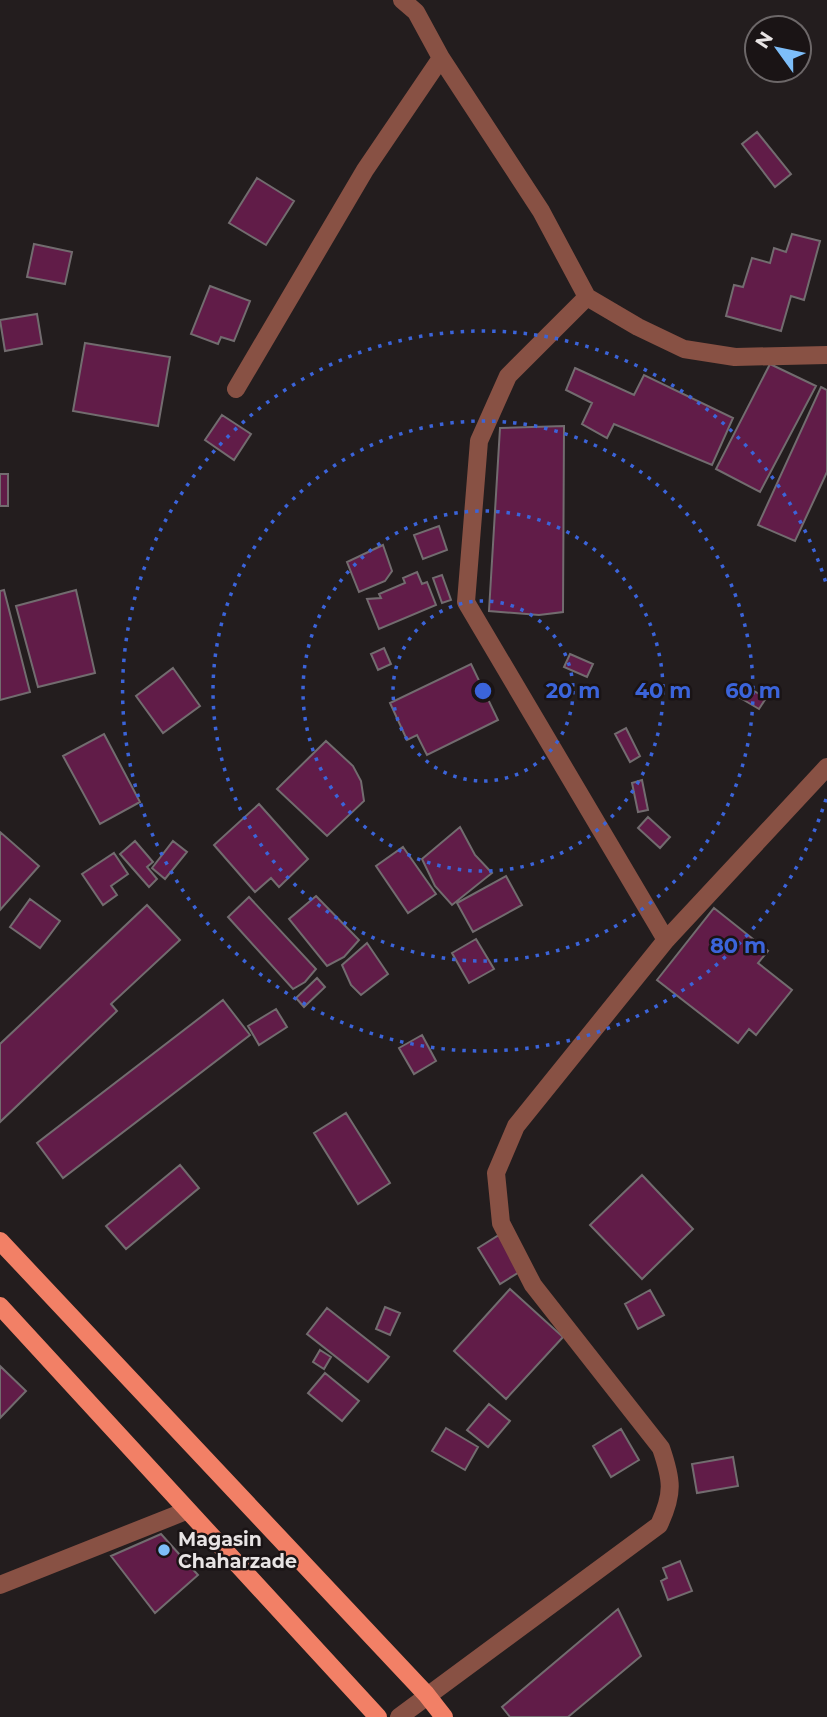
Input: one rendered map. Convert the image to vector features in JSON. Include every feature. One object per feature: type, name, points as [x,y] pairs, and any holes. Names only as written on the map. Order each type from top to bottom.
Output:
[{"type":"main road","points":[[0,1241],[426,1694],[444,1717]]},
{"type":"main road","points":[[0,1306],[378,1717]]},
{"type":"street","points":[[402,0],[416,12],[441,58],[541,211],[586,297],[638,327],[684,349],[735,357],[827,355]]},
{"type":"street","points":[[236,389],[365,170],[441,58]]},
{"type":"street","points":[[586,297],[508,376],[478,441],[466,602],[666,940]]},
{"type":"street","points":[[398,1717],[659,1525],[668,1505],[671,1478],[660,1448],[533,1284],[501,1223],[496,1173],[516,1126],[666,940],[827,767]]},
{"type":"street","points":[[0,1585],[186,1511]]},
{"type":"building","points":[[757,132],[791,174],[775,187],[742,144]]},
{"type":"building","points":[[257,178],[294,201],[266,245],[229,223]]},
{"type":"building","points":[[792,234],[820,241],[804,300],[791,296],[781,331],[726,316],[734,285],[743,287],[752,258],[770,263],[774,248],[786,252]]},
{"type":"building","points":[[34,244],[72,252],[65,284],[27,277]]},
{"type":"building","points":[[210,286],[250,301],[234,341],[221,337],[218,344],[191,334]]},
{"type":"building","points":[[37,314],[42,344],[5,351],[0,320]]},
{"type":"building","points":[[85,343],[170,357],[158,426],[73,411]]},
{"type":"building","points":[[770,364],[816,386],[760,492],[716,469]]},
{"type":"building","points":[[575,368],[634,395],[644,375],[733,418],[712,465],[614,424],[607,438],[582,424],[592,403],[566,390]]},
{"type":"building","points":[[821,387],[827,390],[827,472],[795,541],[758,525]]},
{"type":"building","points":[[222,415],[251,434],[234,460],[205,440]]},
{"type":"building","points":[[564,426],[563,612],[539,615],[489,611],[500,428]]},
{"type":"building","points":[[0,474],[8,474],[8,506],[0,506]]},
{"type":"building","points":[[439,526],[447,550],[423,559],[414,535]]},
{"type":"building","points":[[383,545],[392,571],[385,581],[359,592],[347,562]]},
{"type":"building","points":[[417,572],[422,584],[427,582],[436,605],[379,629],[367,599],[381,598],[379,594],[405,583],[403,578]]},
{"type":"building","points":[[442,575],[451,600],[442,603],[433,578]]},
{"type":"building","points":[[4,590],[30,692],[0,700],[0,591]]},
{"type":"building","points":[[76,590],[95,673],[38,687],[16,606]]},
{"type":"building","points":[[384,648],[391,664],[378,670],[371,654]]},
{"type":"building","points":[[570,654],[593,664],[587,677],[564,667]]},
{"type":"building","points":[[471,664],[498,720],[427,755],[417,735],[407,740],[390,703]]},
{"type":"building","points":[[173,668],[200,706],[163,733],[136,696]]},
{"type":"building","points":[[744,685],[766,698],[759,709],[737,696]]},
{"type":"building","points":[[626,728],[640,756],[630,762],[615,734]]},
{"type":"building","points":[[104,734],[140,802],[100,824],[63,756]]},
{"type":"building","points":[[326,741],[353,766],[361,781],[364,801],[327,836],[277,789]]},
{"type":"building","points":[[642,780],[648,810],[638,812],[632,783]]},
{"type":"building","points":[[259,804],[308,859],[279,887],[271,878],[255,892],[214,845]]},
{"type":"building","points":[[648,817],[670,837],[660,848],[638,828]]},
{"type":"building","points":[[460,827],[475,855],[492,873],[452,905],[435,886],[422,859]]},
{"type":"building","points":[[0,832],[39,866],[0,910]]},
{"type":"building","points":[[135,841],[153,862],[147,867],[157,879],[149,887],[120,854]]},
{"type":"building","points":[[173,841],[187,852],[165,879],[152,868]]},
{"type":"building","points":[[403,847],[436,894],[408,913],[376,866]]},
{"type":"building","points":[[114,853],[128,874],[111,886],[117,895],[103,905],[82,874]]},
{"type":"building","points":[[506,876],[522,905],[473,932],[457,903]]},
{"type":"building","points":[[316,896],[359,940],[344,957],[327,966],[289,919]]},
{"type":"building","points":[[249,897],[316,969],[305,982],[293,989],[228,917]]},
{"type":"building","points":[[30,899],[60,921],[40,948],[10,927]]},
{"type":"building","points":[[147,905],[180,940],[111,1004],[117,1011],[0,1122],[0,1044]]},
{"type":"building","points":[[714,908],[768,951],[758,963],[792,990],[756,1035],[749,1029],[738,1043],[657,980]]},
{"type":"building","points":[[476,939],[494,969],[469,983],[452,953]]},
{"type":"building","points":[[367,943],[388,974],[361,995],[351,985],[342,965]]},
{"type":"building","points":[[317,978],[325,987],[304,1007],[296,998]]},
{"type":"building","points":[[223,1000],[250,1035],[63,1178],[37,1143]]},
{"type":"building","points":[[276,1009],[287,1027],[259,1045],[248,1026]]},
{"type":"building","points":[[422,1035],[436,1061],[414,1074],[399,1048]]},
{"type":"building","points":[[346,1113],[390,1183],[358,1204],[314,1133]]},
{"type":"building","points":[[180,1165],[199,1188],[126,1249],[106,1226]]},
{"type":"building","points":[[642,1175],[693,1229],[642,1279],[590,1225]]},
{"type":"building","points":[[499,1235],[521,1271],[500,1284],[478,1248]]},
{"type":"building","points":[[510,1289],[563,1337],[506,1399],[454,1351]]},
{"type":"building","points":[[650,1290],[664,1315],[638,1329],[625,1304]]},
{"type":"building","points":[[385,1307],[400,1313],[390,1335],[376,1329]]},
{"type":"building","points":[[327,1308],[389,1357],[368,1382],[307,1334]]},
{"type":"building","points":[[320,1350],[331,1357],[324,1369],[313,1362]]},
{"type":"building","points":[[0,1366],[26,1391],[0,1418]]},
{"type":"building","points":[[325,1373],[359,1401],[342,1421],[308,1393]]},
{"type":"building","points":[[489,1404],[510,1421],[488,1447],[467,1430]]},
{"type":"building","points":[[446,1428],[478,1447],[465,1470],[432,1451]]},
{"type":"building","points":[[621,1429],[639,1460],[611,1477],[593,1446]]},
{"type":"building","points":[[733,1457],[738,1486],[697,1493],[692,1464]]},
{"type":"building","points":[[161,1534],[198,1575],[155,1613],[111,1556]]},
{"type":"building","points":[[680,1561],[692,1591],[668,1600],[661,1581],[667,1578],[663,1568]]},
{"type":"building","points":[[618,1609],[641,1656],[568,1717],[510,1717],[502,1707]]},
{"type":"place","name":"Magasin Chaharzade","points":[[164,1550]]}]
